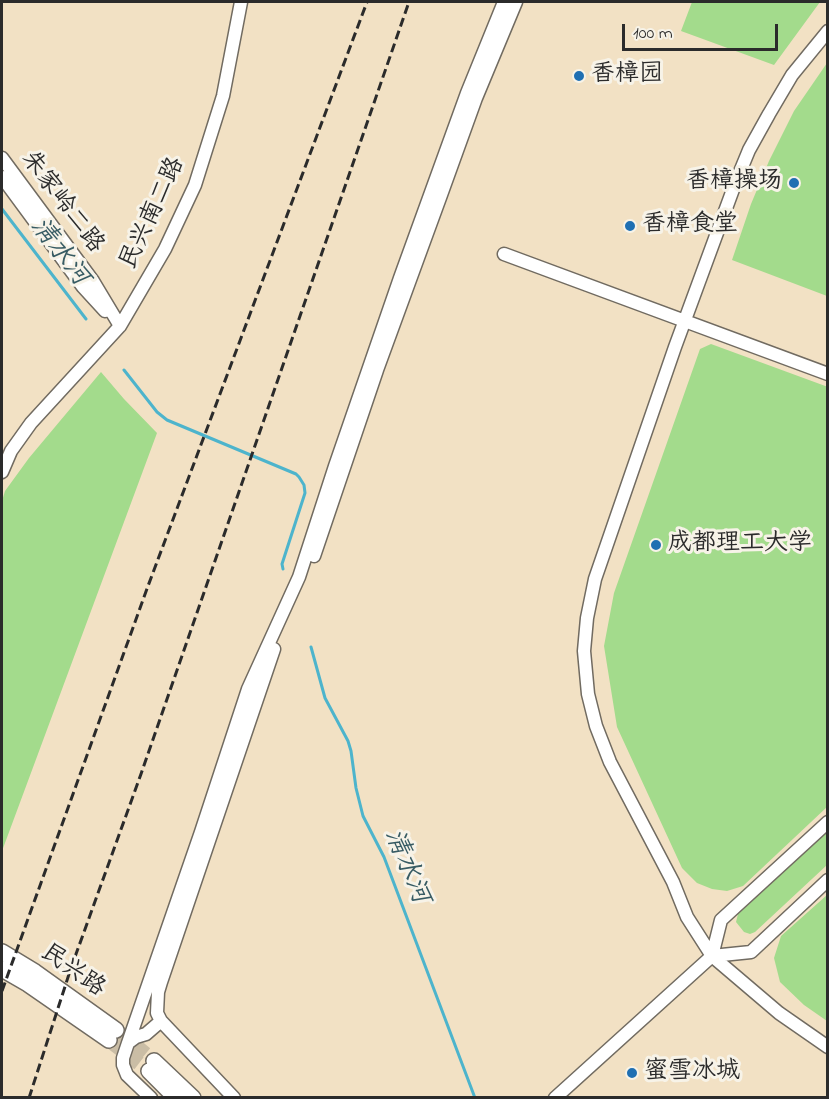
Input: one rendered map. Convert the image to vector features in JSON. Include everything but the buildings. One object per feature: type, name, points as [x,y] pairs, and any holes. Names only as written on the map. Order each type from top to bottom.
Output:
[{"type":"main road","name":"民兴路","points":[[2,952],[35,972],[112,1035],[2,969]]},
{"type":"main road","points":[[176,1098],[151,1066],[193,1098]]},
{"type":"street","name":"民兴南二路","points":[[2,472],[11,451],[31,423],[120,326],[165,249],[195,185],[224,96],[241,2]]},
{"type":"street","points":[[151,1098],[127,1075],[123,1058],[248,689],[299,577],[407,257],[467,93],[504,2]]},
{"type":"street","points":[[234,1098],[161,1021],[157,1014],[158,992],[275,646],[306,580],[377,370],[476,98],[516,2]]},
{"type":"street","points":[[828,31],[792,75],[749,150],[735,184],[595,579],[587,618],[584,651],[588,694],[596,726],[610,762],[673,882],[687,917],[712,956],[779,1012],[828,1047]]},
{"type":"street","name":"朱家岭二路","points":[[2,158],[93,281],[120,326]]},
{"type":"street","name":"朱家岭二路","points":[[2,177],[83,288],[120,326]]},
{"type":"street","points":[[504,254],[828,374]]},
{"type":"street","points":[[555,1098],[712,956],[721,920],[828,822]]},
{"type":"street","points":[[712,956],[751,952],[828,880]]},
{"type":"street","points":[[128,1043],[146,1034],[161,1021]]},
{"type":"green space","points":[[692,2],[820,2],[774,65],[681,31]]},
{"type":"green space","name":"香樟操场","points":[[827,63],[827,296],[732,260],[751,204],[769,161],[794,111]]},
{"type":"green space","points":[[711,344],[828,387],[827,807],[743,886],[727,891],[712,889],[697,883],[682,868],[617,727],[604,646],[614,593],[700,349]]},
{"type":"green space","points":[[101,372],[157,433],[2,851],[2,501],[5,491],[29,458]]},
{"type":"green space","points":[[827,831],[827,865],[755,932],[750,934],[744,932],[736,922],[738,914]]},
{"type":"green space","points":[[827,895],[827,1021],[804,1005],[780,982],[774,958],[781,936]]},
{"type":"waterway","name":"清水河","points":[[2,209],[86,319]]},
{"type":"waterway","name":"清水河","points":[[124,370],[157,412],[167,420],[299,477],[304,485],[305,493],[282,564],[283,569]]},
{"type":"waterway","name":"清水河","points":[[311,647],[325,698],[348,741],[363,816],[384,857],[475,1098]]},
{"type":"tunnel","points":[[116,1030],[154,1061]]},
{"type":"tunnel","points":[[109,1040],[149,1071]]},
{"type":"railway","points":[[2,991],[148,586],[367,2]]},
{"type":"railway","points":[[29,1098],[71,968],[141,774],[409,2]]},
{"type":"place","name":"香樟园","points":[[579,76]]},
{"type":"place","name":"香樟操场","points":[[794,183]]},
{"type":"place","name":"香樟食堂","points":[[630,226]]},
{"type":"place","name":"成都理工大学","points":[[656,545]]},
{"type":"place","name":"蜜雪冰城","points":[[632,1073]]}]
